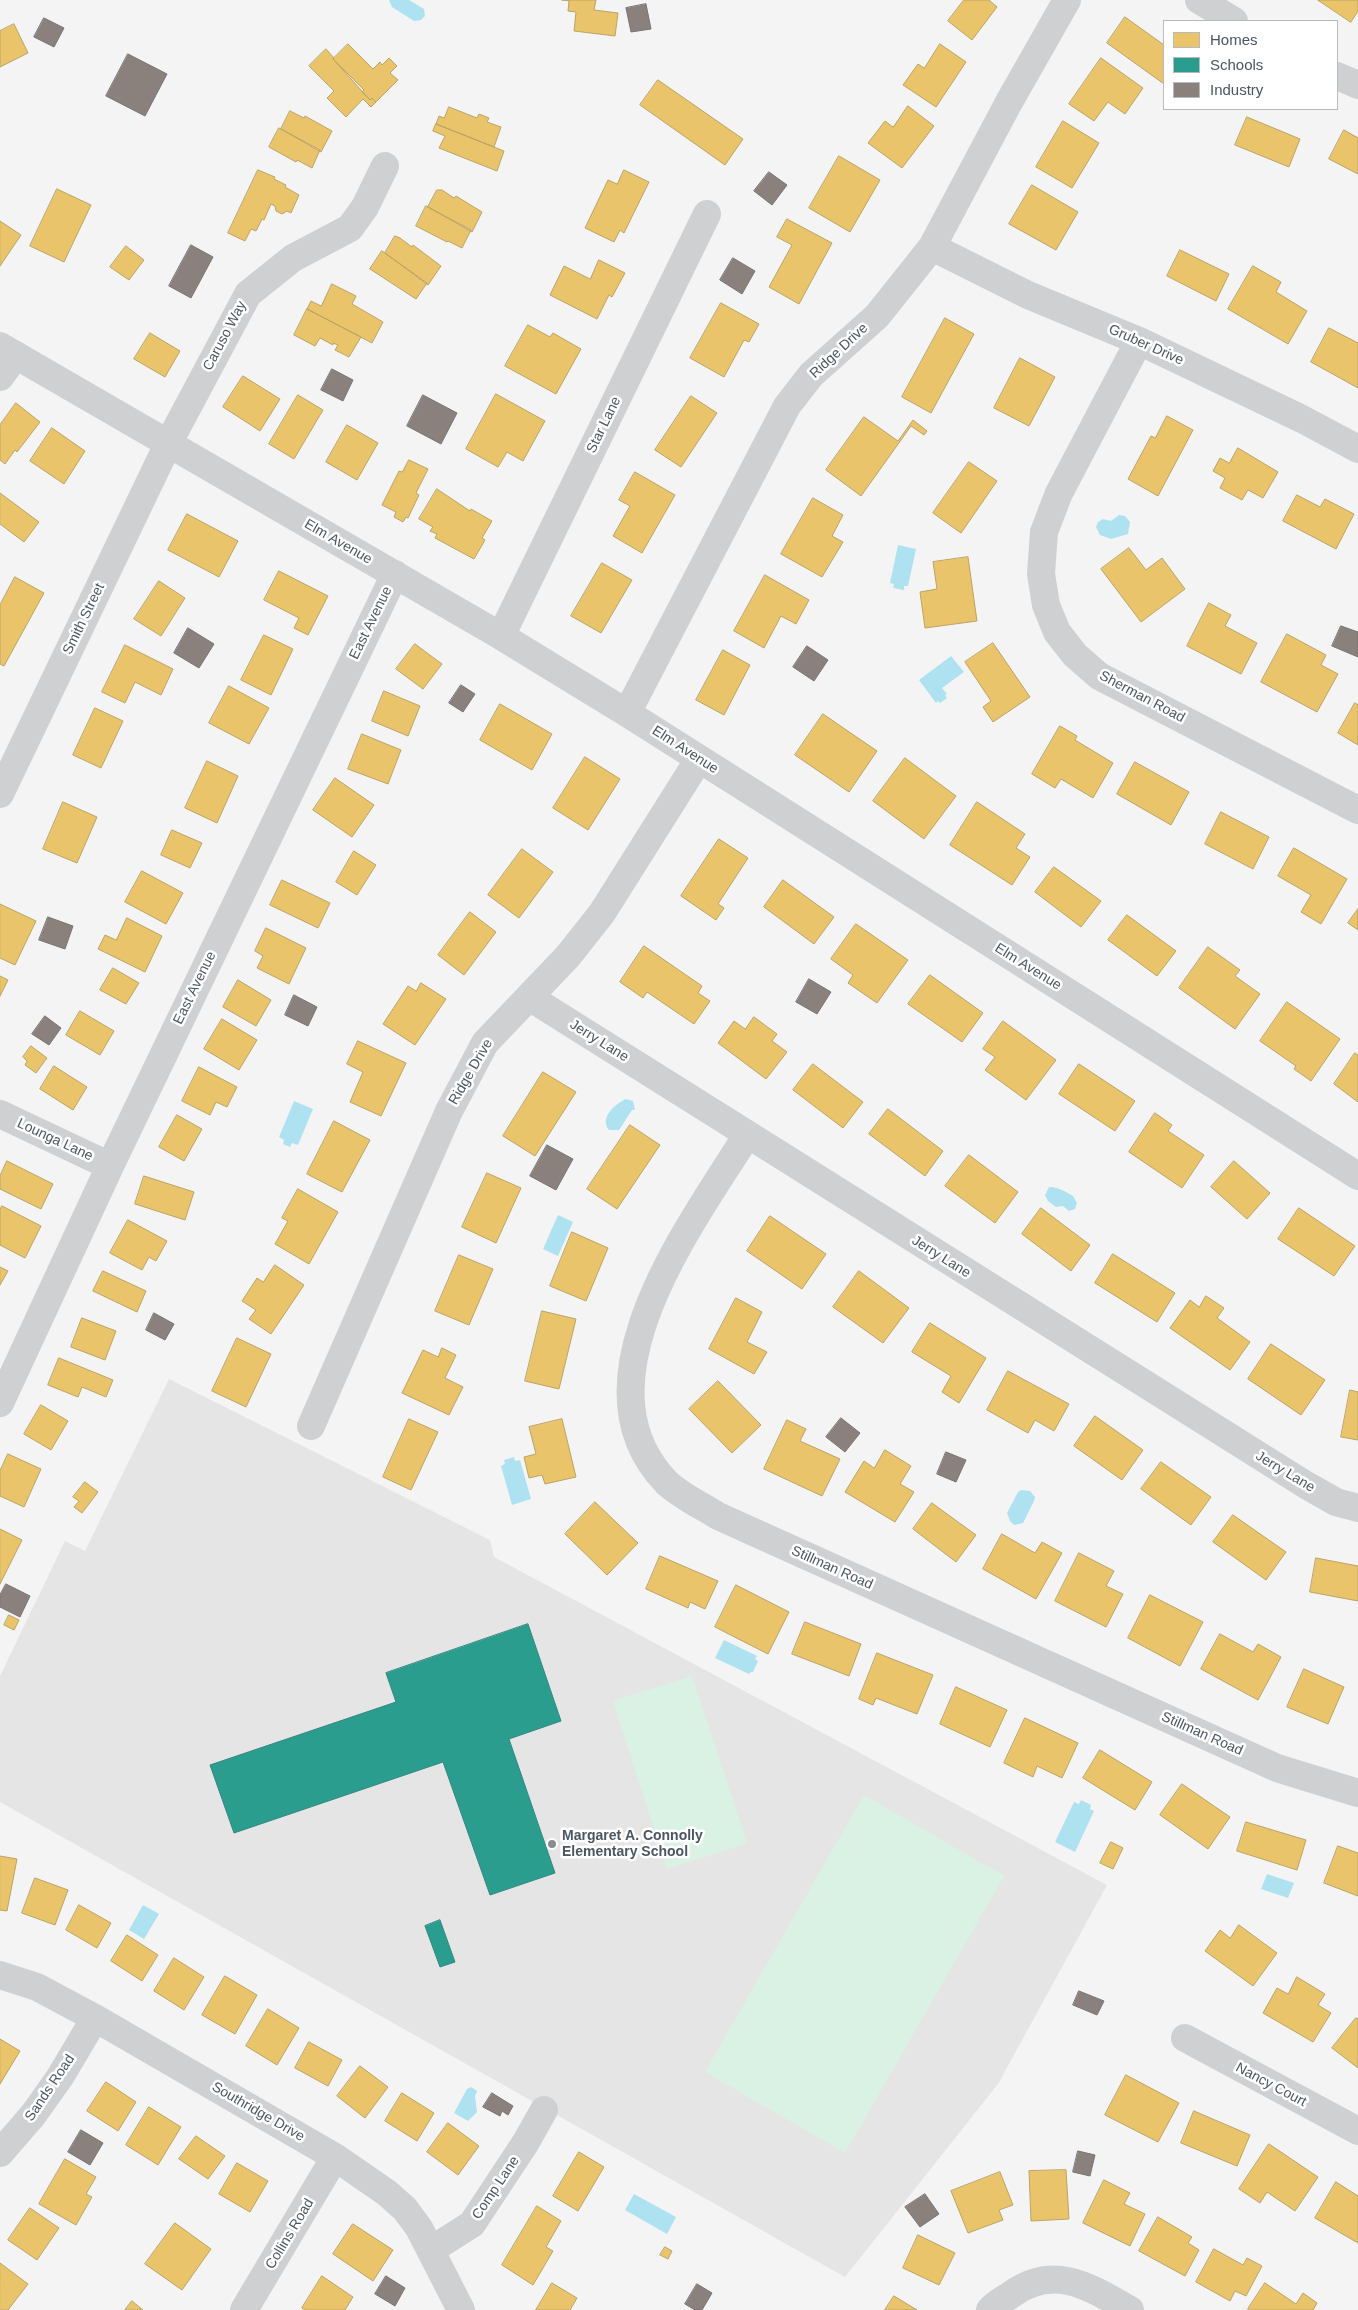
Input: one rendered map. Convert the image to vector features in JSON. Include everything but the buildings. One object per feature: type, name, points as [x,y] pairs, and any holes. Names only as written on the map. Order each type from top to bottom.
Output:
[{"type":"street","name":"Ridge Drive","points":[[627,713],[787,406],[811,375],[877,316],[932,247],[1009,102],[1068,0]]},
{"type":"street","points":[[1199,0],[1232,20]]},
{"type":"street","points":[[1338,76],[1358,85]]},
{"type":"street","name":"Caruso Way","points":[[168,444],[248,294],[292,258],[350,228],[365,207],[385,166]]},
{"type":"street","name":"Star Lane","points":[[502,636],[707,214]]},
{"type":"street","name":"Gruber Drive","points":[[932,247],[1028,294],[1138,341],[1302,419],[1358,448]]},
{"type":"street","name":"Sherman Road","points":[[1138,341],[1059,493],[1044,532],[1041,574],[1046,605],[1057,632],[1075,655],[1099,676],[1358,810]]},
{"type":"street","points":[[0,377],[8,350]]},
{"type":"street","name":"Elm Avenue","points":[[8,350],[502,636],[627,713],[1358,1176]]},
{"type":"street","name":"Smith Street","points":[[0,794],[168,444]]},
{"type":"street","name":"East Avenue","points":[[0,1404],[110,1166],[395,574]]},
{"type":"street","name":"Ridge Drive","points":[[310,1426],[449,1111],[486,1043],[568,956],[602,913],[699,760]]},
{"type":"street","name":"Jerry Lane","points":[[529,996],[747,1135],[1306,1485],[1336,1502],[1358,1508]]},
{"type":"street","name":"Lounga Lane","points":[[0,1114],[110,1166]]},
{"type":"street","name":"Stillman Road","points":[[747,1135],[681,1242],[655,1292],[636,1341],[630,1384],[634,1427],[646,1455],[668,1483],[718,1516],[1278,1768],[1358,1793]]},
{"type":"street","name":"Southridge Drive","points":[[0,1976],[37,1988],[95,2018],[335,2158],[387,2193],[405,2208],[432,2250],[461,2310]]},
{"type":"street","name":"Sands Road","points":[[0,2153],[60,2077],[95,2018]]},
{"type":"street","name":"Nancy Court","points":[[1185,2038],[1358,2132]]},
{"type":"street","name":"Comp Lane","points":[[432,2250],[472,2224],[526,2142],[544,2110]]},
{"type":"street","name":"Collins Road","points":[[244,2310],[335,2158]]},
{"type":"street","points":[[990,2310],[1023,2286],[1051,2278],[1067,2279],[1095,2291],[1130,2310]]},
{"type":"shaded area","name":"Margaret A. Connolly Elementary School","points":[[169,1379],[490,1540],[494,1557],[1107,1885],[998,2084],[845,2277],[0,1802],[0,1676],[65,1541],[85,1551]]},
{"type":"green space","points":[[692,1676],[747,1843],[667,1869],[613,1701]]},
{"type":"green space","points":[[864,1795],[1004,1876],[845,2153],[705,2072]]},
{"type":"water","points":[[389,0],[409,0],[424,9],[425,16],[421,20],[414,21],[392,7]]},
{"type":"water","points":[[1119,515],[1125,516],[1130,522],[1128,534],[1111,539],[1100,535],[1096,527],[1098,522],[1103,519],[1111,521]]},
{"type":"water","points":[[898,545],[916,549],[908,586],[904,586],[904,590],[893,588],[894,584],[890,583]]},
{"type":"water","points":[[951,656],[964,672],[942,688],[947,694],[945,695],[947,698],[940,703],[938,701],[936,703],[919,680]]},
{"type":"water","points":[[626,1099],[633,1101],[635,1110],[632,1110],[619,1130],[609,1130],[606,1125],[607,1116],[617,1104]]},
{"type":"water","points":[[294,1101],[313,1109],[298,1145],[292,1143],[290,1147],[283,1144],[284,1140],[279,1137]]},
{"type":"water","points":[[1049,1187],[1058,1188],[1073,1196],[1077,1203],[1075,1209],[1069,1211],[1063,1206],[1056,1207],[1048,1201],[1045,1195]]},
{"type":"water","points":[[558,1215],[573,1222],[558,1256],[543,1249]]},
{"type":"water","points":[[514,1457],[515,1461],[520,1460],[531,1499],[512,1505],[501,1466],[505,1464],[504,1460]]},
{"type":"water","points":[[1021,1490],[1030,1491],[1035,1497],[1023,1523],[1014,1525],[1007,1513],[1018,1492]]},
{"type":"water","points":[[724,1640],[757,1656],[755,1659],[758,1661],[753,1672],[749,1674],[715,1658]]},
{"type":"water","points":[[1081,1800],[1091,1805],[1090,1809],[1094,1811],[1075,1852],[1055,1842],[1074,1802],[1079,1804]]},
{"type":"water","points":[[1267,1874],[1294,1883],[1288,1898],[1261,1889]]},
{"type":"water","points":[[143,1905],[159,1914],[144,1939],[129,1930]]},
{"type":"water","points":[[471,2087],[477,2091],[475,2096],[477,2112],[468,2121],[454,2113],[467,2089]]},
{"type":"water","points":[[634,2194],[676,2217],[667,2234],[625,2210]]},
{"type":"place","name":"Margaret A. Connolly Elementary School","points":[[552,1844]]}]
